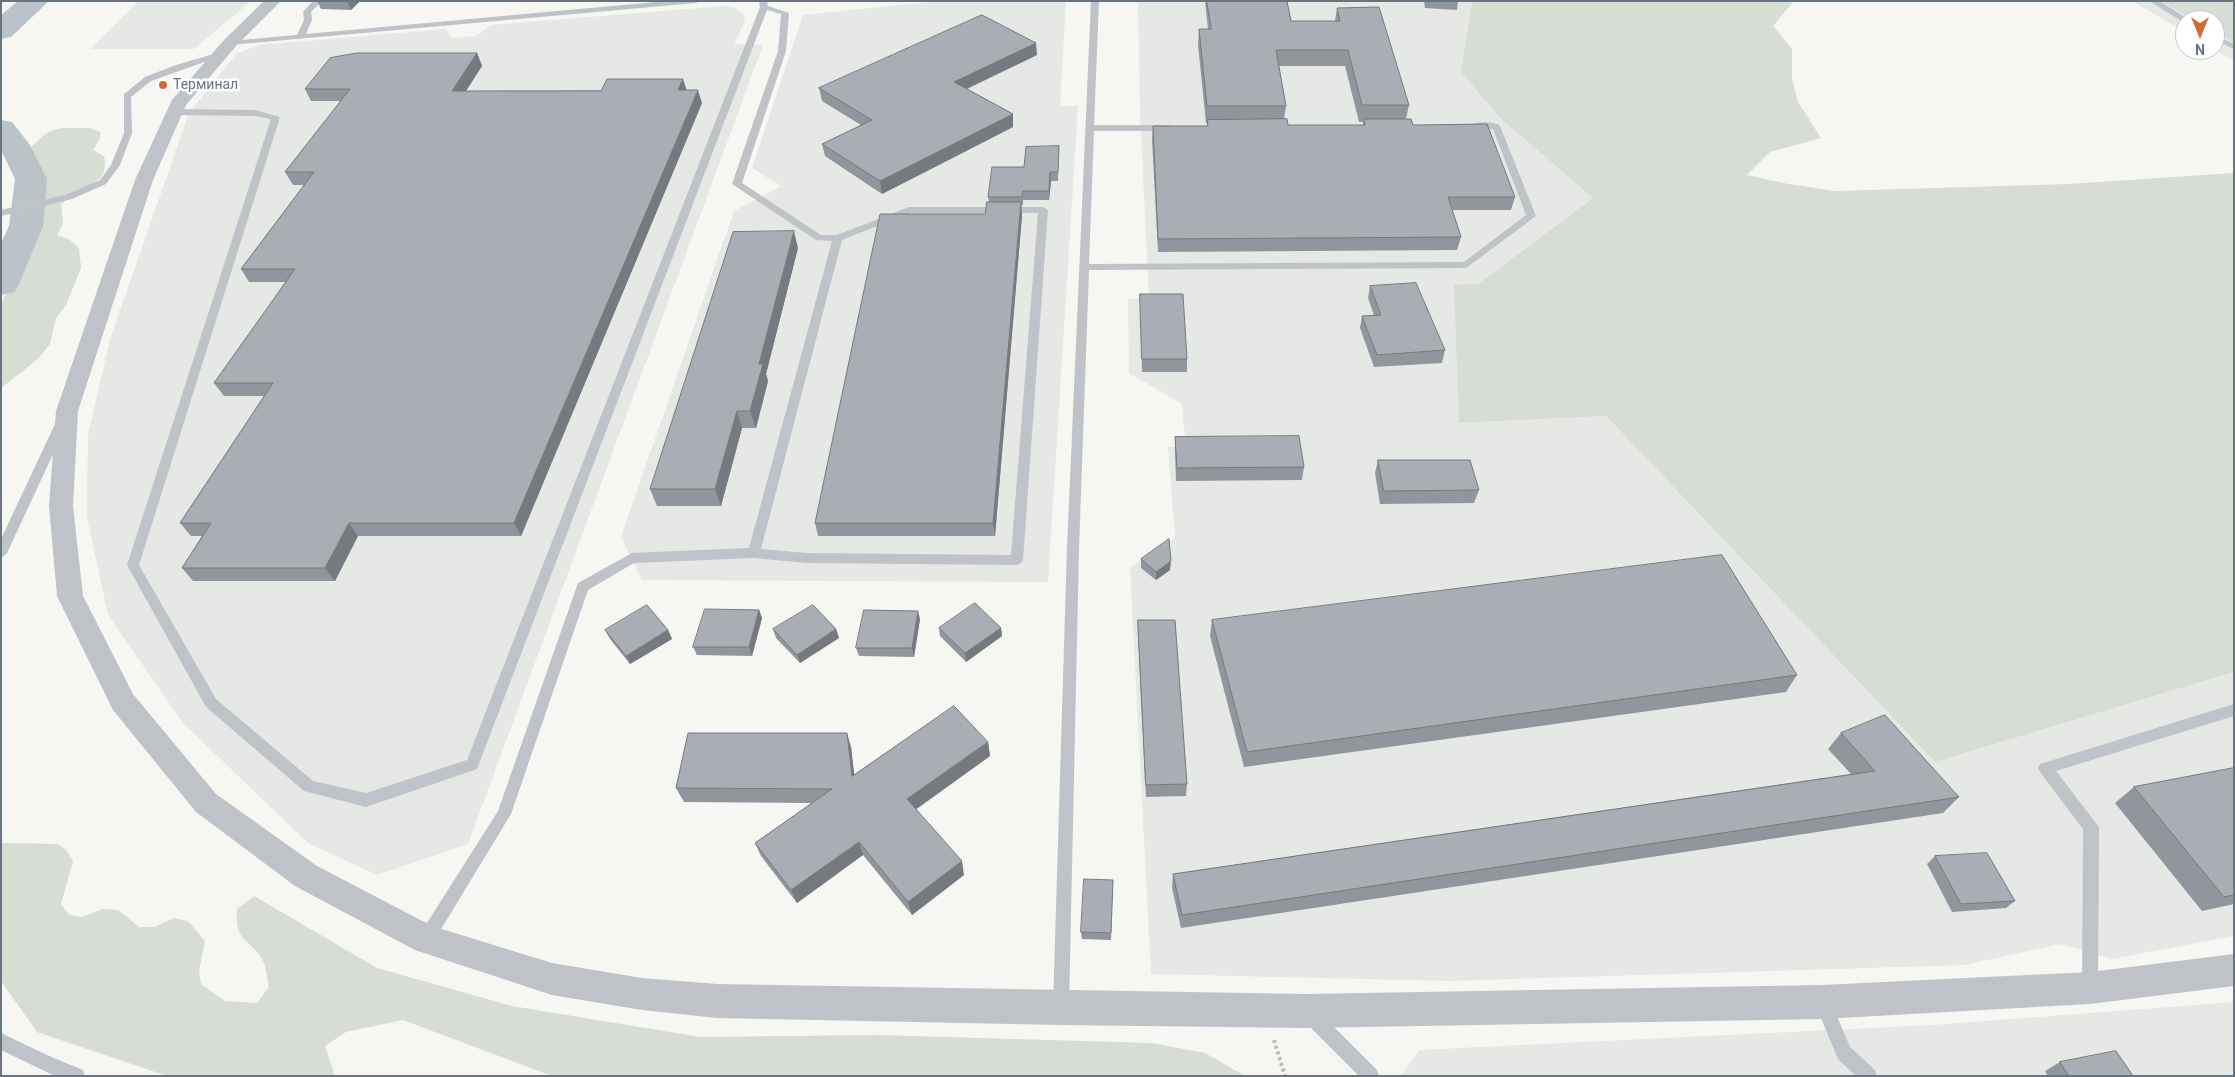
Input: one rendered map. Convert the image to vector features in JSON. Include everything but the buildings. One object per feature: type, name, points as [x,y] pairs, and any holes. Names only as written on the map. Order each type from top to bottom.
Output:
[{"type":"street","points":[[273,1],[225,49],[178,104],[144,180],[67,411],[61,506],[70,596],[122,702],[206,803],[306,876],[426,939],[552,979],[642,994],[717,1001],[1061,1008],[1306,1011],[1822,1002],[2090,988],[2234,970]]},
{"type":"lane","points":[[300,37],[308,20],[307,12],[318,1]]},
{"type":"lane","points":[[1,214],[88,190],[105,181],[118,160],[129,128],[127,96],[148,79],[225,49],[300,37],[696,1]]},
{"type":"lane","points":[[1061,1008],[1073,548],[1095,1]]},
{"type":"lane","points":[[2153,1],[2175,14]]},
{"type":"lane","points":[[173,112],[255,113],[276,117],[133,565],[211,703],[309,786],[366,800],[472,765],[764,4],[785,12],[782,51],[737,184],[818,238],[838,238],[909,210],[1043,210],[1017,560],[806,558],[754,553],[632,558],[583,587],[504,814],[426,939]]},
{"type":"lane","points":[[1084,267],[1466,265],[1531,216],[1496,126],[1466,126]]},
{"type":"lane","points":[[1090,128],[1180,128]]},
{"type":"lane","points":[[754,553],[838,238]]},
{"type":"lane","points":[[1,553],[67,411]]},
{"type":"lane","points":[[2090,988],[2092,827],[2045,768],[2234,710]]},
{"type":"lane","points":[[1822,1002],[1844,1053],[1869,1076]]},
{"type":"lane","points":[[1306,1011],[1371,1076]]},
{"type":"lane","points":[[1,1041],[44,1064],[77,1076]]},
{"type":"path","points":[[1266,1011],[1285,1076]]},
{"type":"shaded area","points":[[139,1],[251,1],[194,49],[90,49]]},
{"type":"shaded area","points":[[939,1],[1066,2],[1060,106],[1078,106],[1048,582],[642,580],[621,537],[734,211],[781,186],[752,168],[803,15]]},
{"type":"shaded area","points":[[1138,1],[1472,1],[1461,72],[1500,118],[1593,198],[1478,284],[1459,423],[1606,416],[1935,762],[2234,672],[2234,936],[2112,959],[2061,944],[1964,965],[1449,981],[1151,974],[1130,568],[1175,538],[1168,447],[1186,447],[1182,404],[1129,373],[1128,299],[1149,298],[1140,115]]},
{"type":"shaded area","points":[[1472,1],[1794,1],[1773,26],[1792,49],[1792,79],[1798,102],[1821,138],[1770,152],[1747,175],[1788,184],[1835,191],[2069,184],[2234,173],[2234,672],[1935,762],[1606,416],[1459,423],[1454,285],[1478,284],[1593,198],[1500,118],[1461,72]]},
{"type":"shaded area","points":[[2132,1],[2234,1],[2234,61],[2225,56],[2225,10],[2175,10],[2175,26]]},
{"type":"shaded area","points":[[2161,1],[2228,1],[2234,4],[2234,43],[2225,38],[2225,10],[2177,10]]},
{"type":"shaded area","points":[[724,6],[736,8],[744,15],[745,21],[734,44],[763,45],[468,844],[377,875],[308,843],[183,723],[108,615],[87,517],[88,435],[110,339],[189,113],[236,54],[258,45],[446,29],[452,38],[476,36],[491,25]]},
{"type":"shaded area","points":[[64,128],[89,128],[101,132],[93,150],[104,156],[104,172],[96,181],[68,197],[61,205],[63,223],[57,235],[70,240],[79,248],[81,268],[66,305],[56,318],[50,344],[38,359],[1,388],[1,305],[16,269],[26,257],[39,232],[37,205],[43,186],[36,169],[31,148],[38,140],[51,131]]},
{"type":"shaded area","points":[[1,843],[58,844],[67,851],[73,861],[61,904],[69,915],[82,917],[103,909],[118,910],[139,927],[155,927],[174,918],[188,921],[205,941],[199,971],[201,984],[225,1001],[257,1003],[269,987],[262,959],[239,932],[238,926],[237,909],[254,896],[377,968],[512,1006],[700,1037],[878,1035],[1152,1043],[1205,1053],[1245,1076],[552,1076],[403,1020],[346,1032],[325,1046],[335,1076],[167,1076],[37,1032],[1,981]]},
{"type":"shaded area","points":[[2234,1002],[2234,1076],[1401,1076],[1419,1050],[1933,1025]]},
{"type":"waterway","points":[[1,31],[36,1]]},
{"type":"waterway","points":[[1,129],[19,152],[31,179],[26,226],[1,284]]},
{"type":"place","name":"Терминал","points":[[163,85]]}]
